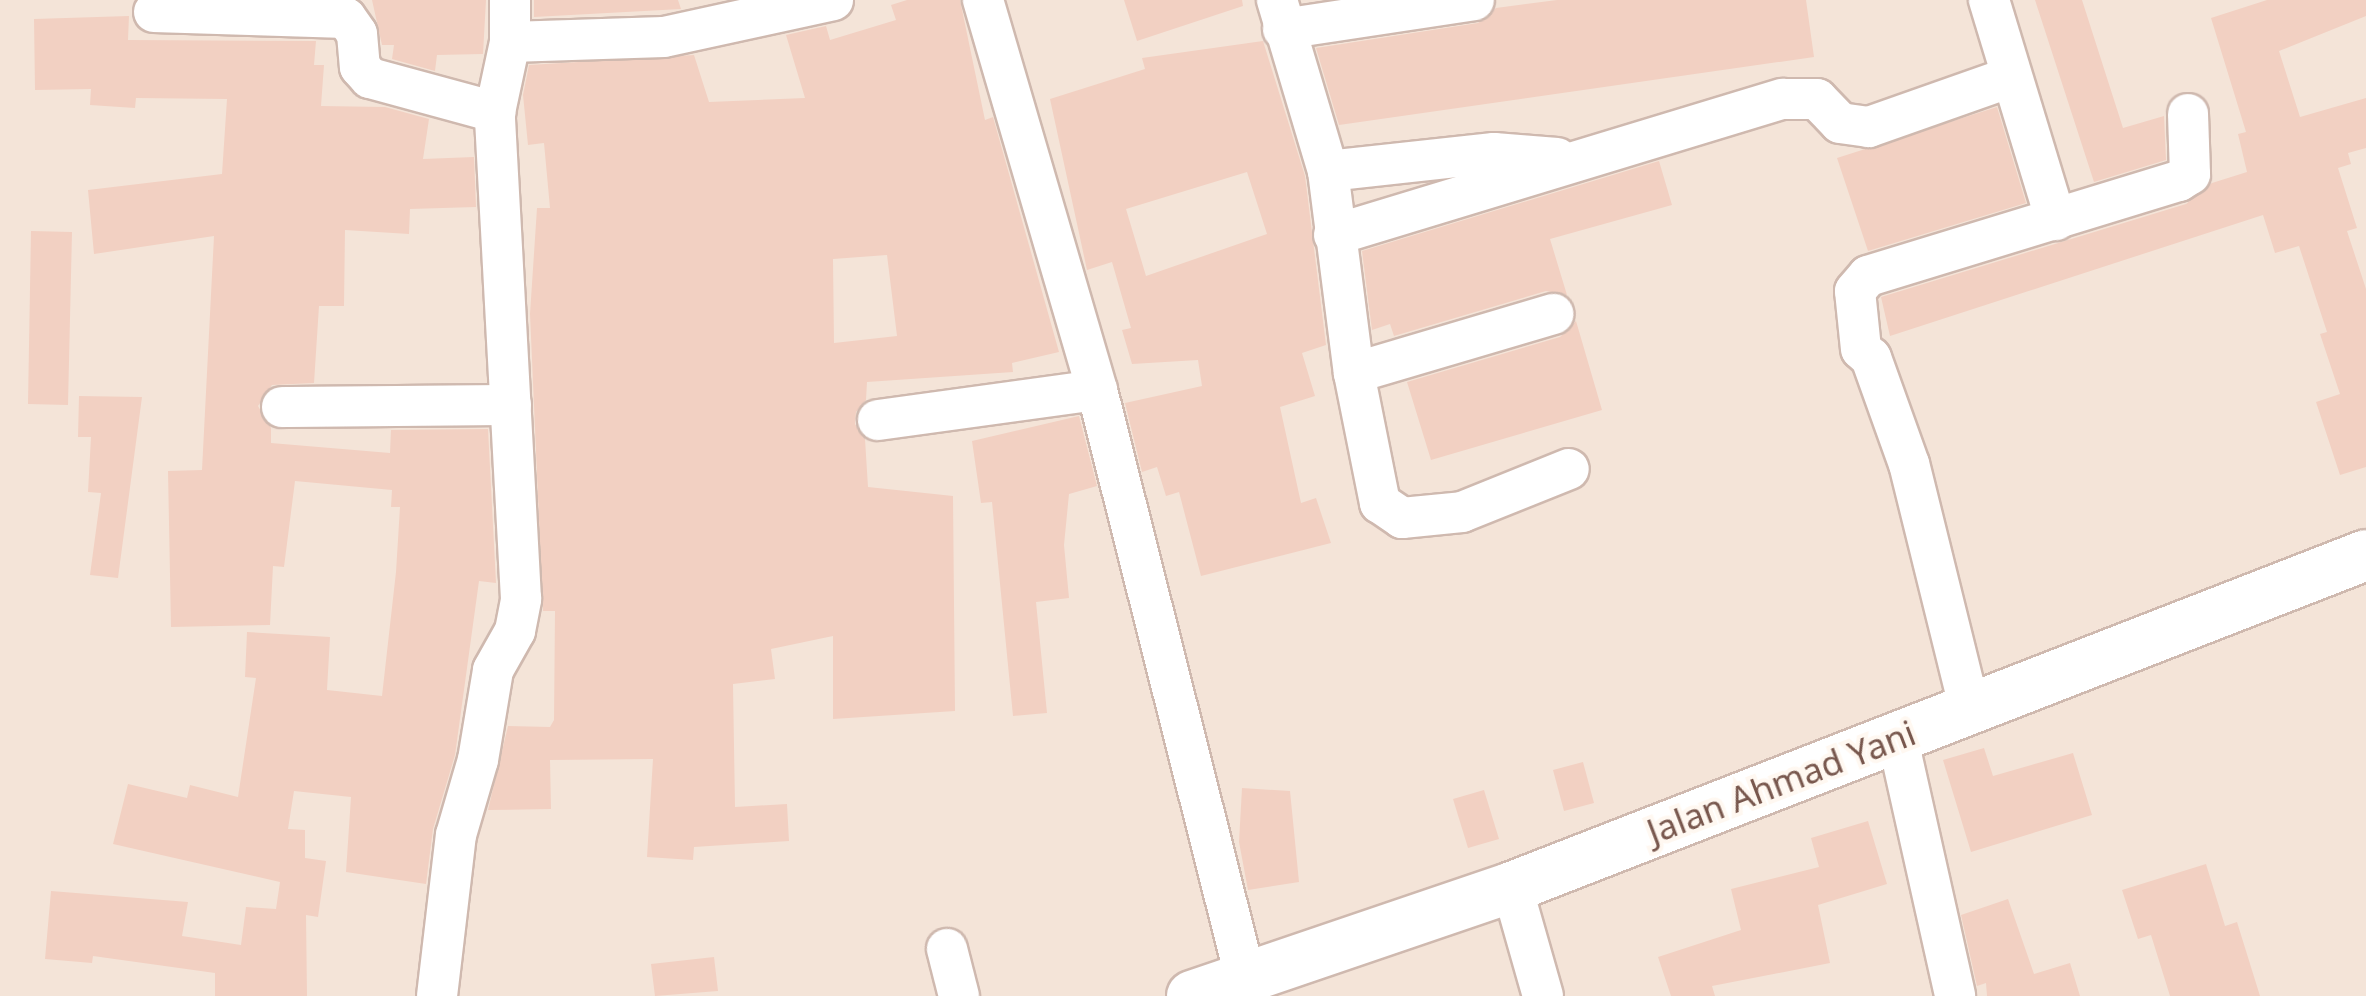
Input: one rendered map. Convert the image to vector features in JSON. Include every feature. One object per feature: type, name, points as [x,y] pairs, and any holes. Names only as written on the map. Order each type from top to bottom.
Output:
[{"type":"street","points":[[438,996],[456,836],[478,760],[493,670],[516,631],[521,600],[495,112],[510,42],[510,0]]},
{"type":"street","points":[[510,42],[664,36],[833,0]]},
{"type":"street","points":[[983,0],[1097,390],[1246,980]]},
{"type":"street","points":[[1474,0],[1280,15],[1328,171],[1354,372],[1378,494],[1395,516],[1462,512],[1569,469]]},
{"type":"street","points":[[1989,0],[2056,220]]},
{"type":"street","points":[[154,12],[346,18],[358,34],[360,68],[370,78],[495,112]]},
{"type":"street","points":[[1334,235],[1576,160],[1803,96],[1817,98],[1840,123],[1869,127],[2011,76]]},
{"type":"street","points":[[1970,710],[1910,464],[1871,358],[1861,349],[1855,291],[1868,276],[2056,220],[2190,174],[2188,114]]},
{"type":"street","points":[[1328,171],[1494,153],[1576,160]]},
{"type":"street","points":[[1354,372],[1553,314]]},
{"type":"street","points":[[878,420],[1097,390]]},
{"type":"street","points":[[282,407],[511,405]]},
{"type":"street","name":"Jalan Ahmad Yani","points":[[1192,996],[1512,887],[2366,555]]},
{"type":"street","points":[[1898,740],[1955,996]]},
{"type":"street","points":[[1512,887],[1543,996]]},
{"type":"street","points":[[947,949],[959,996]]},
{"type":"shaded area","points":[[0,0],[2366,0],[2366,996],[0,996]]},
{"type":"building","points":[[372,0],[486,0],[483,54],[437,55],[435,71],[392,59],[394,45],[382,45]]},
{"type":"building","points":[[534,0],[678,0],[681,9],[534,17]]},
{"type":"building","points":[[907,0],[960,0],[985,120],[993,117],[1059,352],[1012,363],[1013,372],[867,382],[866,400],[856,412],[855,424],[865,439],[868,487],[953,496],[955,711],[833,719],[833,636],[771,649],[775,679],[733,684],[735,807],[787,804],[789,841],[694,847],[693,860],[647,857],[653,759],[550,760],[551,809],[488,810],[508,726],[550,727],[554,720],[555,611],[543,611],[530,314],[537,208],[550,208],[544,143],[528,145],[523,95],[529,65],[694,55],[709,102],[805,98],[786,35],[826,26],[830,40],[896,20],[891,5]],"holes":[[[887,255],[897,336],[834,343],[833,259]]]},
{"type":"building","points":[[1124,0],[1242,0],[1243,6],[1137,41]]},
{"type":"building","points":[[1557,0],[1806,0],[1814,57],[1339,125],[1316,48],[1478,23],[1496,8]]},
{"type":"building","points":[[2035,0],[2082,0],[2123,128],[2164,116],[2166,160],[2094,182]]},
{"type":"building","points":[[2267,0],[2366,0],[2366,16],[2279,51],[2300,117],[2366,98],[2366,148],[2348,153],[2351,164],[2338,168],[2357,228],[2347,231],[2366,289],[2366,467],[2340,475],[2316,402],[2340,394],[2320,334],[2327,332],[2299,246],[2275,253],[2263,215],[1890,336],[1881,297],[2186,204],[2212,183],[2247,172],[2238,134],[2246,132],[2211,18]]},
{"type":"building","points":[[129,16],[128,40],[316,41],[314,65],[324,65],[321,106],[385,107],[429,119],[423,159],[474,157],[476,207],[410,209],[409,234],[345,230],[344,306],[319,306],[314,383],[272,385],[258,406],[271,428],[271,443],[390,453],[391,430],[488,429],[496,583],[479,581],[455,755],[433,829],[426,884],[346,872],[351,797],[294,791],[288,829],[305,830],[305,858],[326,861],[318,917],[306,915],[307,996],[215,996],[215,973],[93,956],[92,963],[45,959],[51,891],[188,902],[182,936],[241,945],[246,907],[276,909],[280,882],[113,844],[128,784],[187,798],[190,785],[238,797],[256,678],[245,677],[247,632],[330,637],[327,690],[382,696],[396,572],[400,507],[391,507],[392,490],[295,481],[284,567],[273,566],[270,625],[171,627],[168,471],[202,470],[214,236],[94,254],[88,190],[222,174],[227,99],[136,98],[135,108],[90,105],[91,89],[35,90],[34,19]]},
{"type":"building","points":[[1263,41],[1305,176],[1326,345],[1302,353],[1315,396],[1280,407],[1301,503],[1316,498],[1331,543],[1201,576],[1179,492],[1166,496],[1157,467],[1142,472],[1125,403],[1202,386],[1198,360],[1132,364],[1122,330],[1131,328],[1112,262],[1087,270],[1050,99],[1145,69],[1142,58]],"holes":[[[1247,172],[1267,234],[1146,276],[1126,209]]]},
{"type":"building","points":[[1997,107],[2026,203],[1868,251],[1837,158]]},
{"type":"building","points":[[1659,161],[1672,205],[1550,239],[1567,295],[1546,291],[1394,336],[1390,324],[1372,330],[1362,251]]},
{"type":"building","points":[[31,231],[72,232],[68,405],[28,404]]},
{"type":"building","points":[[1576,321],[1602,410],[1431,460],[1407,382],[1560,337]]},
{"type":"building","points":[[79,396],[142,397],[118,578],[90,575],[101,493],[88,492],[91,437],[78,437]]},
{"type":"building","points":[[1079,416],[1097,486],[1069,494],[1064,545],[1069,598],[1036,602],[1047,713],[1013,716],[992,502],[981,503],[972,441]]},
{"type":"building","points":[[1984,748],[1993,776],[2073,753],[2092,815],[1971,852],[1943,760]]},
{"type":"building","points":[[1583,762],[1594,803],[1564,811],[1553,770]]},
{"type":"building","points":[[1242,788],[1290,791],[1299,882],[1248,890],[1239,842]]},
{"type":"building","points":[[1484,790],[1499,839],[1468,848],[1453,799]]},
{"type":"building","points":[[1868,821],[1887,884],[1818,905],[1830,963],[1712,986],[1715,996],[1671,996],[1658,957],[1741,930],[1731,889],[1819,867],[1811,838]]},
{"type":"building","points":[[2206,864],[2225,926],[2237,922],[2260,996],[2170,996],[2151,935],[2138,939],[2122,890]]},
{"type":"building","points":[[2008,899],[2034,974],[2070,963],[2080,996],[1987,996],[1986,983],[1977,986],[1961,915]]},
{"type":"building","points":[[714,957],[718,991],[655,996],[651,964]]}]
